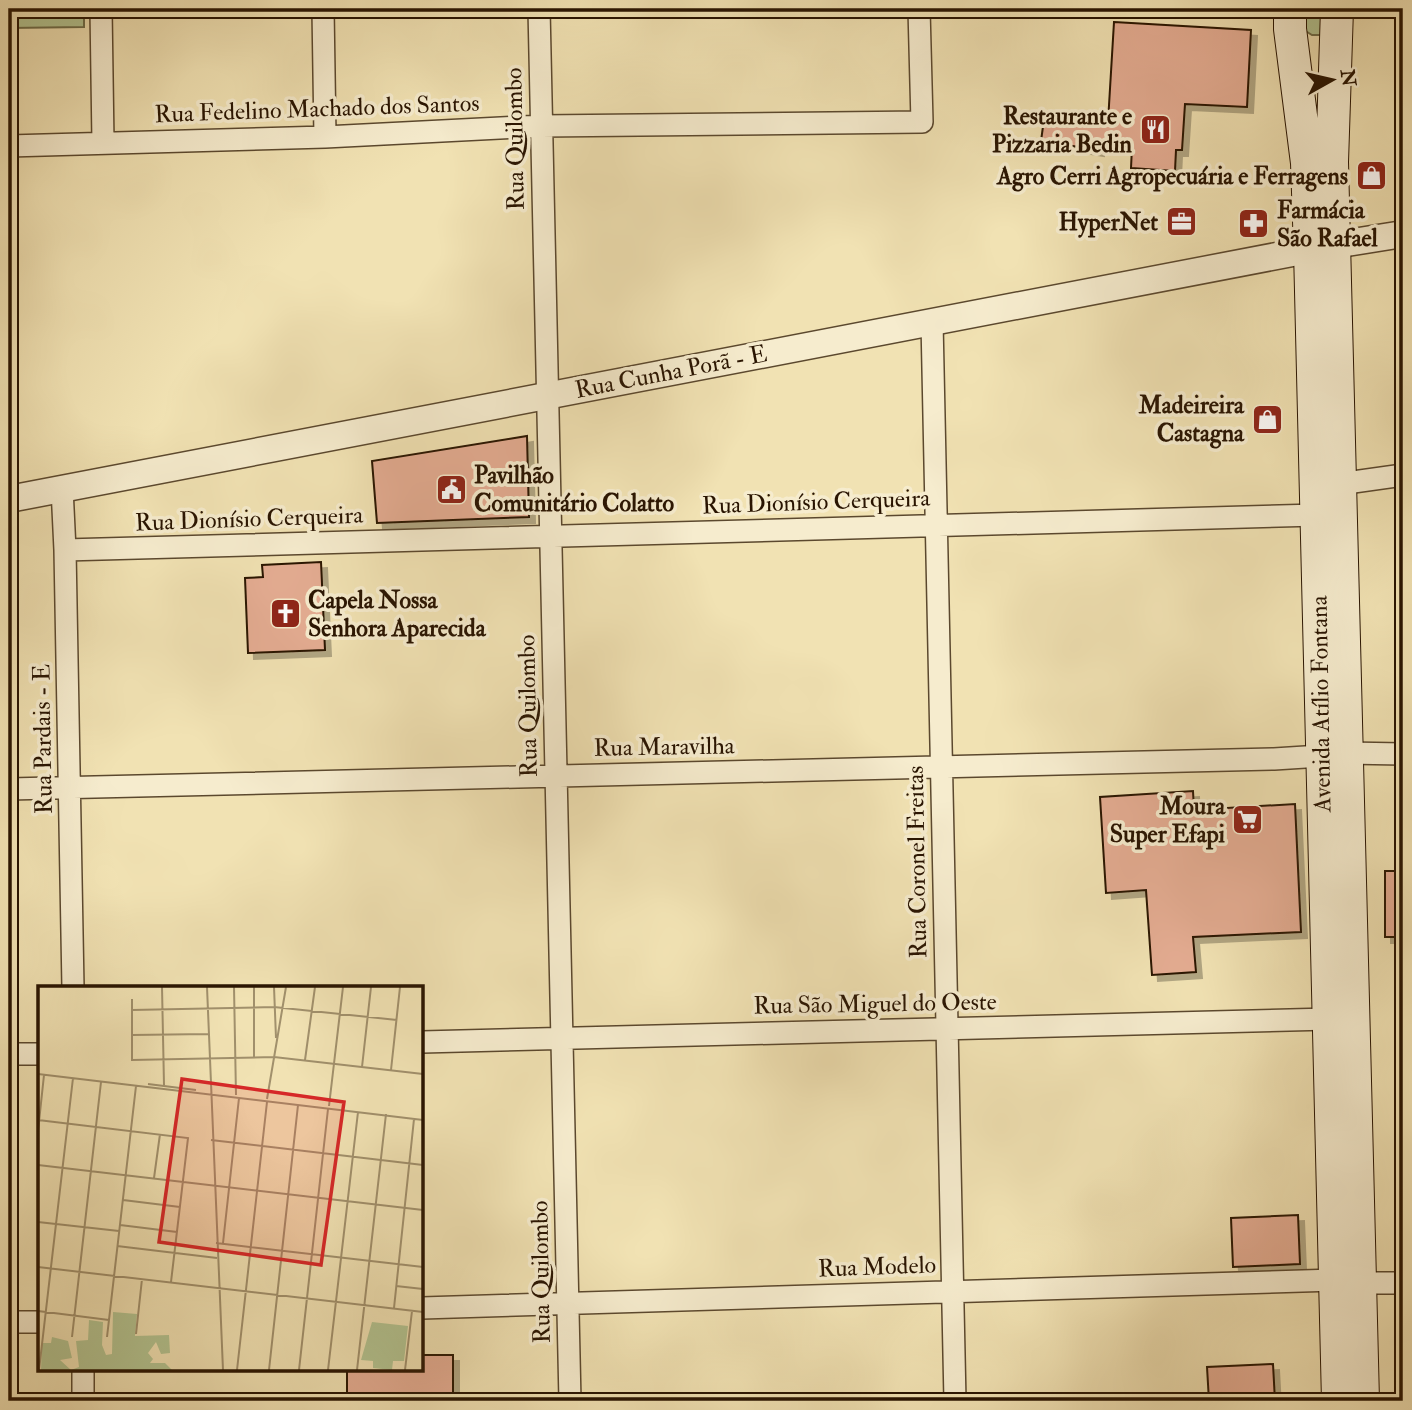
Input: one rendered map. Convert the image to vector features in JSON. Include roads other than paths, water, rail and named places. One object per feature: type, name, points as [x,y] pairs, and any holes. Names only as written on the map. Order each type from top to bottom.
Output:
[{"type":"main road","points":[[1290,19],[1300,38],[1313,42],[1326,40],[1337,21]]},
{"type":"main road","name":"Avenida Atílio Fontana","points":[[1290,19],[1307,163],[1322,248],[1339,484],[1329,1019],[1347,1282],[1363,1401]]},
{"type":"main road","name":"Avenida Atílio Fontana","points":[[1337,21],[1332,162],[1322,248],[1317,515],[1333,754],[1347,1282],[1338,1401]]},
{"type":"street","points":[[101,9],[103,143]]},
{"type":"street","points":[[323,9],[325,137]]},
{"type":"street","name":"Rua Quilombo","points":[[538,9],[570,1401]]},
{"type":"street","name":"Rua Fedelino Machado dos Santos","points":[[9,146],[325,137],[541,126],[922,122],[919,9]]},
{"type":"street","name":"Rua Cunha Porã - E","points":[[9,499],[1403,234]]},
{"type":"street","name":"Rua Coronel Freitas","points":[[932,322],[955,1401]]},
{"type":"street","points":[[1339,484],[1403,475]]},
{"type":"street","name":"Rua Pardais - E","points":[[62,488],[73,986]]},
{"type":"street","name":"Rua Dionísio Cerqueira","points":[[65,550],[1317,515]]},
{"type":"street","name":"Rua Maravilha","points":[[9,789],[1403,754]]},
{"type":"street","name":"Rua São Miguel do Oeste","points":[[424,1042],[1329,1019]]},
{"type":"street","points":[[9,1054],[38,1054]]},
{"type":"street","name":"Rua Modelo","points":[[424,1308],[953,1291],[1403,1283]]},
{"type":"street","points":[[9,1322],[38,1322]]},
{"type":"street","points":[[83,1372],[83,1401]]},
{"type":"place","name":"Restaurante e Pizzaria Bedin","points":[[1155,130]]},
{"type":"place","name":"Agro Cerri Agropecuária e Ferragens","points":[[1371,176]]},
{"type":"place","name":"HyperNet","points":[[1181,222]]},
{"type":"place","name":"Farmácia São Rafael","points":[[1254,224]]},
{"type":"place","name":"Madeireira Castagna","points":[[1267,419]]},
{"type":"place","name":"Pavilhão Comunitário Colatto","points":[[451,489]]},
{"type":"place","name":"Capela Nossa Senhora Aparecida","points":[[285,614]]},
{"type":"place","name":"Moura Super Efapi","points":[[1248,820]]}]
